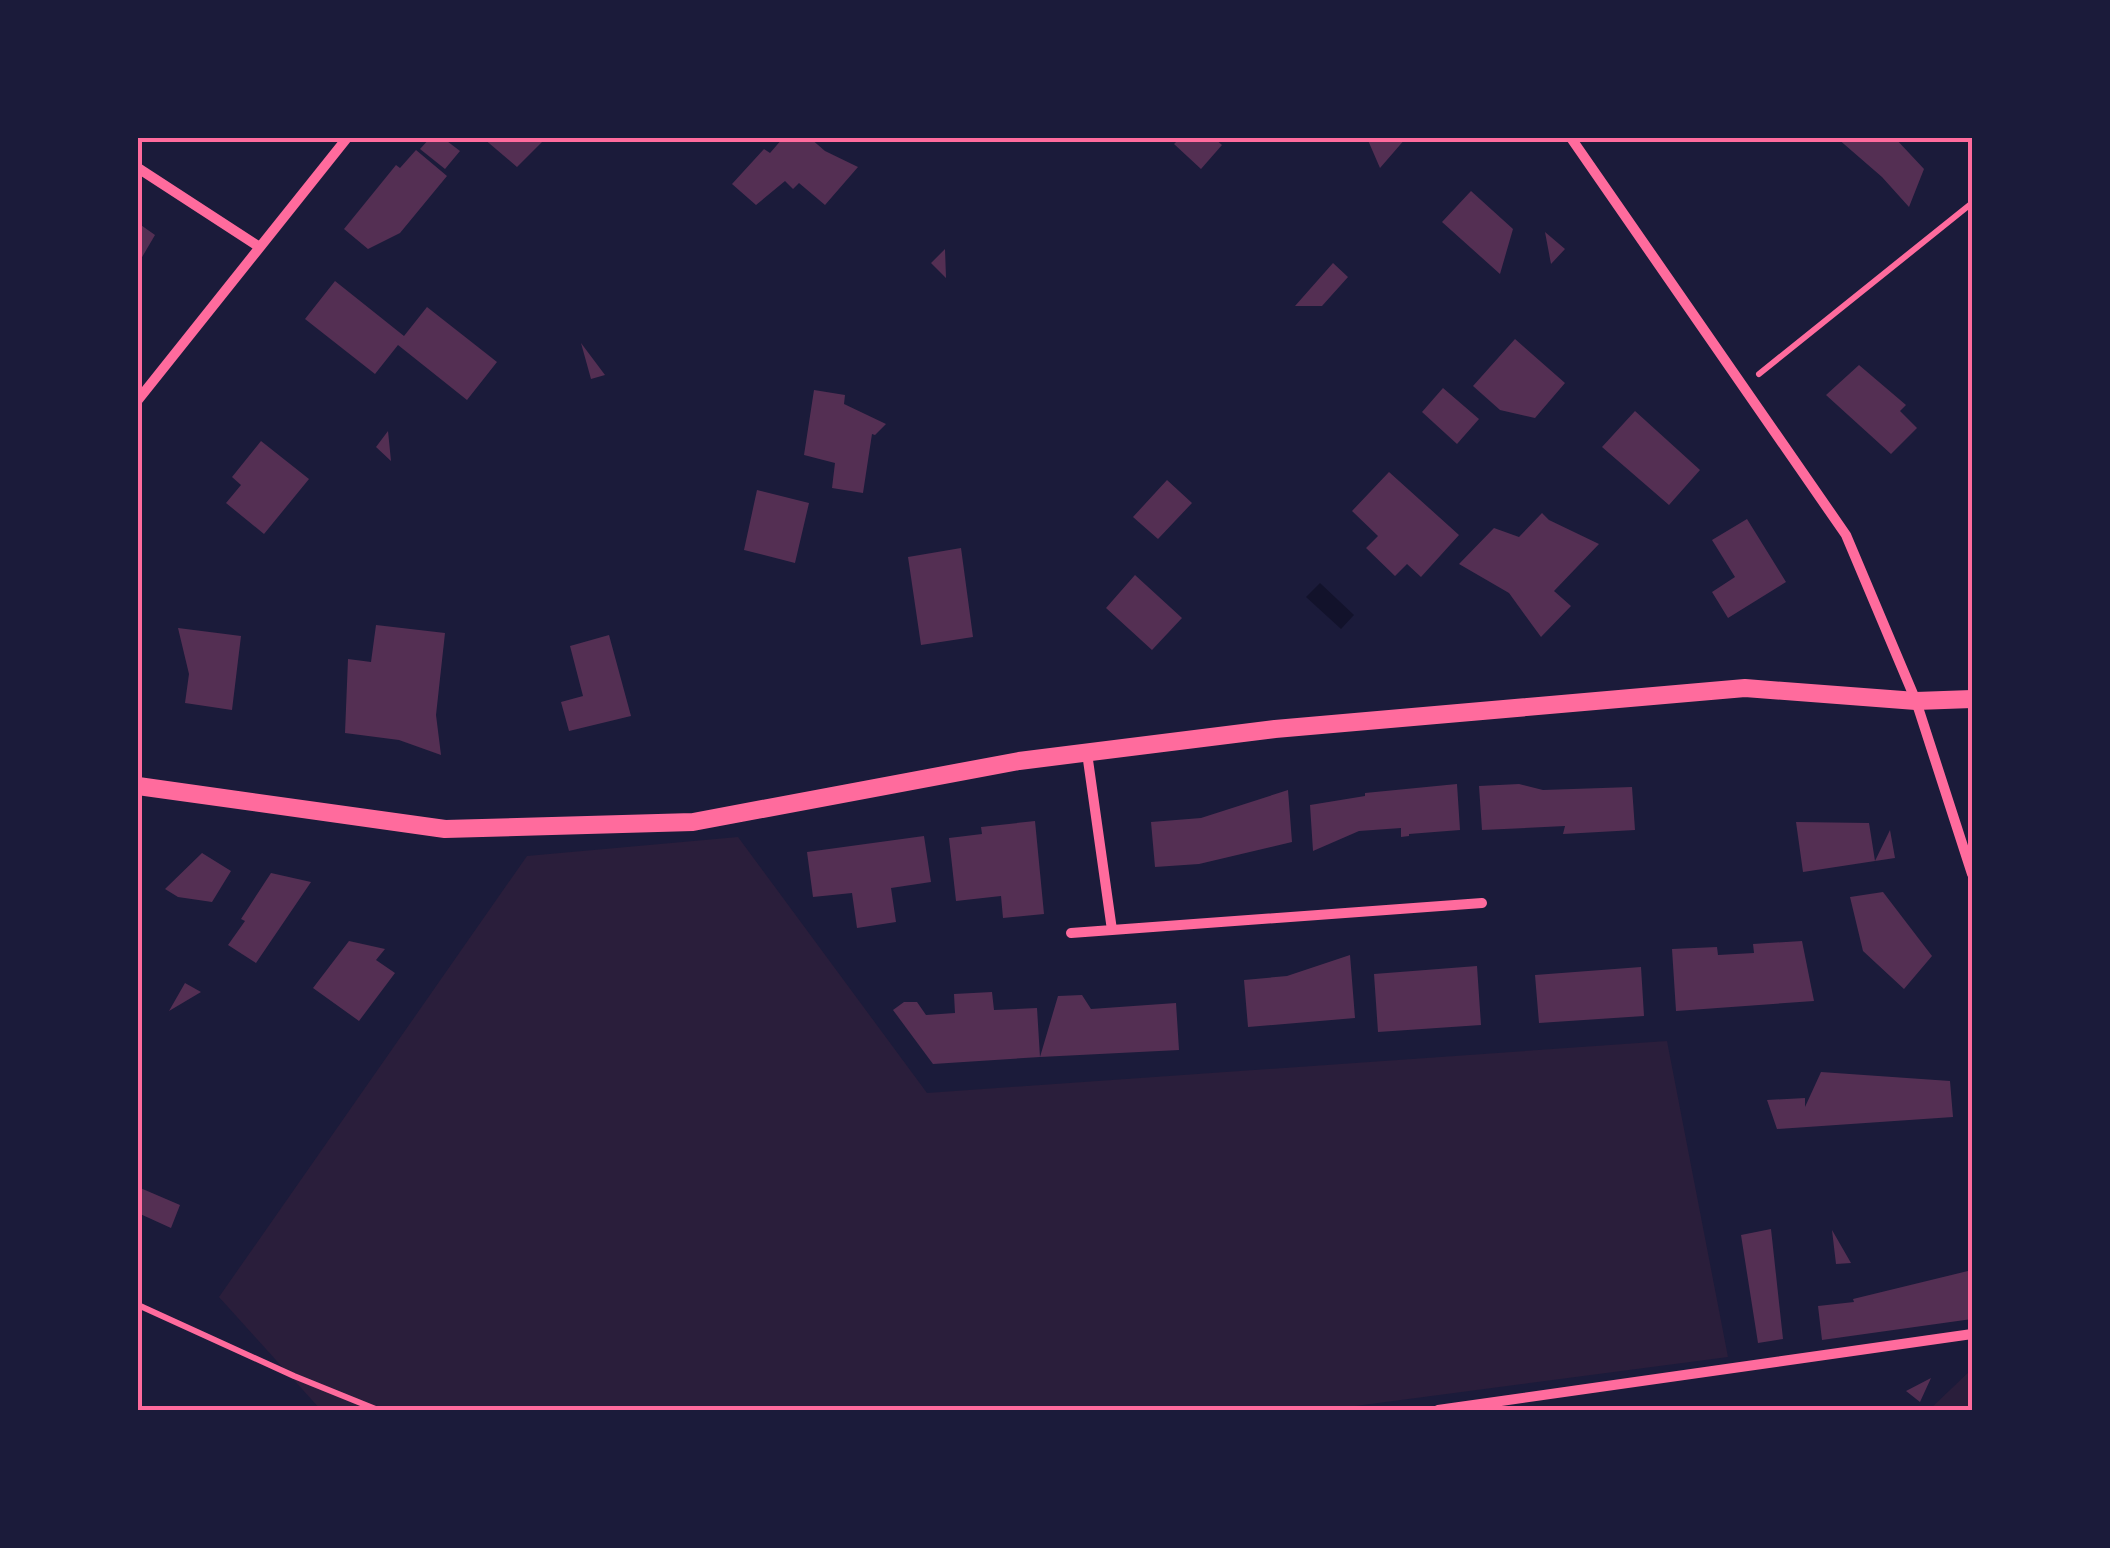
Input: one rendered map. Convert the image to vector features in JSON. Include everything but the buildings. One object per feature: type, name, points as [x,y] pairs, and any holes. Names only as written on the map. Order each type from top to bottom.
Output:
[{"type":"street","points":[[138,400],[347,138]]},
{"type":"street","points":[[1571,138],[1846,535],[1916,701],[1972,874]]},
{"type":"street","points":[[138,168],[258,246]]},
{"type":"street","points":[[138,786],[445,828],[693,822],[1019,761],[1275,729],[1745,688],[1916,701],[1972,699]]},
{"type":"street","points":[[1087,752],[1112,930]]},
{"type":"street","points":[[1070,933],[1482,902]]},
{"type":"street","points":[[1438,1410],[1972,1334]]},
{"type":"path","points":[[1743,387],[1972,203]]},
{"type":"path","points":[[138,1305],[378,1410]]},
{"type":"shaded area","points":[[1320,583],[1354,615],[1341,629],[1306,597]]},
{"type":"shaded area","points":[[738,837],[927,1093],[1667,1041],[1728,1357],[1325,1410],[321,1410],[219,1297],[527,856]]},
{"type":"shaded area","points":[[1972,1369],[1972,1410],[1929,1410]]}]
